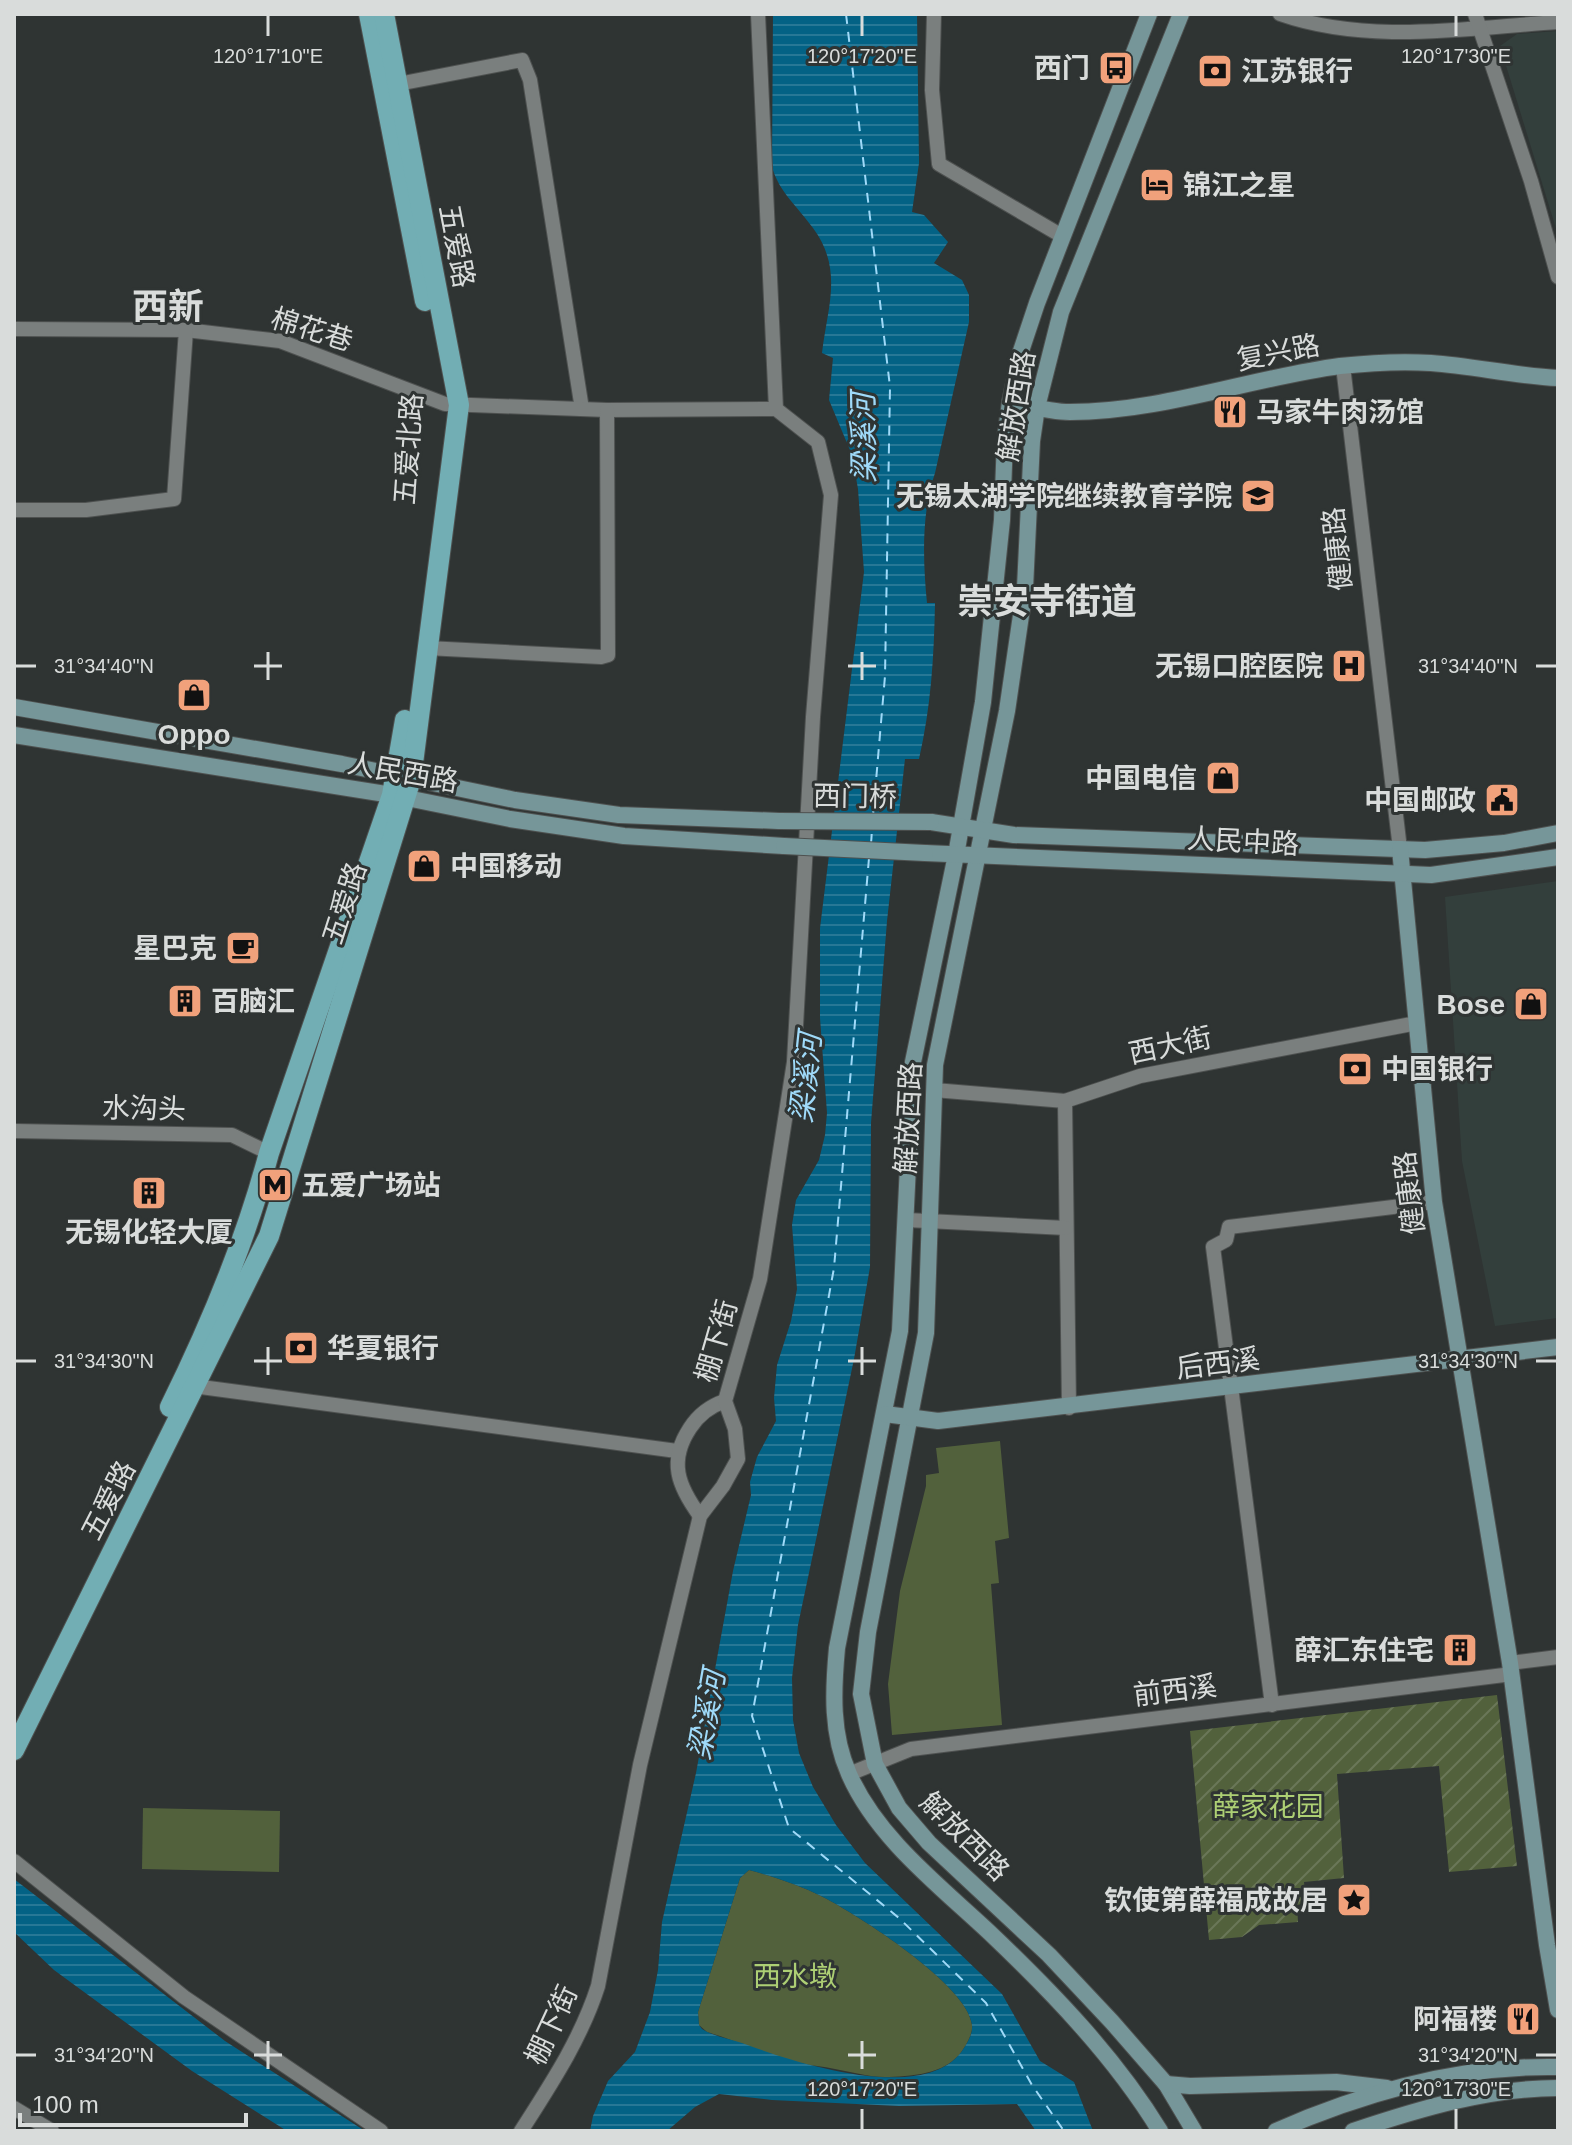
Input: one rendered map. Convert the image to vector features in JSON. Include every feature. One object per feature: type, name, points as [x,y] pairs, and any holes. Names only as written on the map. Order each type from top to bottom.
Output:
[{"type":"main road","name":"五爱北路","points":[[369,14],[452,404],[443,440],[402,787]]},
{"type":"main road","name":"五爱路","points":[[14,1722],[269,1236],[402,787],[427,648],[452,404],[384,14]]},
{"type":"main road","name":"解放西路","points":[[1149,14],[1062,236],[1021,351],[1010,402],[1005,438],[1002,520],[983,702],[956,855],[913,1062],[900,1331],[837,1648],[833,1690],[836,1734],[849,1774],[878,1822],[915,1862],[1032,1973],[1138,2095],[1160,2131]]},
{"type":"main road","name":"解放西路","points":[[1181,14],[1061,312],[1037,407],[1032,441],[1025,588],[1007,711],[935,1065],[926,1333],[862,1669],[861,1694],[875,1764],[899,1808],[929,1843],[1049,1955],[1166,2084],[1194,2131]]},
{"type":"main road","name":"复兴路","points":[[1010,402],[1067,412],[1120,408],[1179,399],[1271,377],[1343,366],[1430,363],[1515,376],[1558,378]]},
{"type":"main road","name":"人民西路","points":[[14,707],[402,787],[510,819],[624,836],[784,846]]},
{"type":"main road","name":"人民西路","points":[[14,735],[619,815],[779,821]]},
{"type":"main road","name":"五爱路","points":[[14,1750],[189,1385],[241,1245],[269,1153],[402,787]]},
{"type":"main road","name":"西门桥","points":[[779,821],[931,822]]},
{"type":"main road","name":"人民中路","points":[[931,822],[1014,835],[1425,850],[1504,843],[1558,833]]},
{"type":"main road","name":"西门桥","points":[[784,846],[925,853]]},
{"type":"main road","name":"健康路","points":[[1400,849],[1434,1202],[1511,1668],[1558,2010]]},
{"type":"main road","name":"人民中路","points":[[925,853],[1431,875],[1558,857]]},
{"type":"main road","name":"后西溪","points":[[885,1414],[938,1421],[1069,1408],[1558,1347]]},
{"type":"main road","points":[[1276,2131],[1393,2089],[1452,2076],[1534,2066],[1558,2067]]},
{"type":"main road","points":[[1166,2084],[1336,2082],[1393,2089]]},
{"type":"main road","points":[[1353,2131],[1454,2100],[1558,2088]]},
{"type":"street","points":[[758,14],[776,409]]},
{"type":"street","points":[[934,14],[932,90],[939,164],[1062,236]]},
{"type":"street","points":[[1280,14],[1307,24],[1340,29],[1409,32],[1478,20],[1558,22]]},
{"type":"street","points":[[1478,20],[1531,181],[1558,277]]},
{"type":"street","points":[[398,84],[522,60],[530,80],[582,409]]},
{"type":"street","name":"棉花巷","points":[[14,329],[186,330],[280,341],[452,404],[607,410],[776,409]]},
{"type":"street","points":[[14,510],[86,510],[174,499],[186,330]]},
{"type":"street","name":"健康路","points":[[1343,366],[1400,849]]},
{"type":"street","name":"棚下街","points":[[521,2131],[587,2020],[598,1986],[640,1765],[700,1516],[723,1486],[738,1459],[735,1429],[725,1401],[760,1279],[794,1062],[813,717],[831,495],[818,442],[776,409]]},
{"type":"street","points":[[427,648],[608,655],[607,410]]},
{"type":"street","name":"西大街","points":[[934,1090],[1065,1101],[1140,1076],[1417,1023]]},
{"type":"street","points":[[1065,1101],[1069,1408]]},
{"type":"street","name":"水沟头","points":[[14,1131],[232,1135],[269,1153]]},
{"type":"street","points":[[1272,1705],[1213,1247],[1226,1240],[1229,1227],[1434,1202]]},
{"type":"street","points":[[907,1220],[1066,1228]]},
{"type":"street","points":[[189,1385],[677,1451]]},
{"type":"street","points":[[700,1516],[683,1489],[677,1470],[677,1451],[694,1421],[711,1406],[725,1401]]},
{"type":"street","name":"前西溪","points":[[849,1774],[911,1749],[1272,1705],[1511,1668],[1558,1657]]},
{"type":"street","points":[[14,1861],[184,1997],[381,2131]]},
{"type":"street","points":[[14,2108],[52,2131]]},
{"type":"shaded area","points":[[1558,31],[1558,235],[1500,46],[1517,34]]},
{"type":"shaded area","points":[[1558,881],[1558,1318],[1495,1326],[1462,1161],[1445,897]]},
{"type":"green space","points":[[1000,1441],[1009,1538],[995,1541],[999,1583],[991,1584],[1002,1725],[892,1735],[888,1684],[900,1591],[926,1486],[926,1475],[939,1473],[936,1448]]},
{"type":"green space","name":"薛家花园","points":[[1497,1695],[1517,1866],[1449,1872],[1439,1766],[1337,1774],[1344,1878],[1304,1882],[1306,1903],[1297,1905],[1298,1922],[1259,1925],[1242,1937],[1209,1940],[1190,1731]]},
{"type":"green space","points":[[143,1808],[280,1811],[279,1872],[142,1869]]},
{"type":"green space","name":"西水墩","points":[[749,1870],[796,1885],[839,1906],[932,1972],[966,2009],[972,2025],[969,2040],[958,2056],[931,2072],[876,2077],[787,2060],[707,2032],[699,2025],[698,2012],[740,1878]]},
{"type":"water","name":"梁溪河","points":[[773,14],[917,14],[919,163],[912,212],[924,215],[948,242],[934,263],[962,280],[969,295],[969,322],[925,521],[927,603],[935,603],[933,662],[919,759],[905,759],[887,921],[871,1123],[870,1267],[854,1359],[798,1625],[792,1678],[793,1720],[799,1753],[813,1787],[836,1825],[865,1863],[1002,1994],[1040,2061],[1074,2082],[1093,2131],[1036,2131],[1017,2104],[899,2106],[772,2100],[719,2094],[695,2107],[667,2131],[590,2131],[608,2081],[635,2052],[650,2012],[662,1922],[696,1773],[733,1571],[751,1495],[750,1482],[757,1457],[776,1421],[774,1398],[777,1365],[797,1289],[792,1225],[796,1200],[819,1160],[825,1135],[827,1113],[820,1018],[820,928],[864,572],[858,489],[852,455],[829,400],[833,358],[822,353],[830,305],[828,259],[813,228],[784,192],[772,167]],"holes":[[[749,1870],[823,1897],[884,1935],[932,1972],[966,2009],[972,2028],[964,2048],[946,2066],[921,2075],[859,2075],[793,2060],[702,2029],[698,2012],[740,1878]]]},
{"type":"water","points":[[14,1879],[225,2041],[365,2131],[287,2131],[192,2071],[54,1970],[14,1932]]},
{"type":"ferry route","points":[[846,14],[890,387],[885,676],[873,816]]},
{"type":"ferry route","points":[[871,844],[872,830]]},
{"type":"ferry route","points":[[869,858],[834,1268],[752,1716],[789,1828],[899,1918],[986,2003],[1032,2085],[1064,2131]]},
{"type":"place","name":"西门","points":[[1116,68]]},
{"type":"place","name":"江苏银行","points":[[1215,71]]},
{"type":"place","name":"锦江之星","points":[[1157,185]]},
{"type":"place","name":"马家牛肉汤馆","points":[[1230,412]]},
{"type":"place","name":"无锡太湖学院继续教育学院","points":[[1258,496]]},
{"type":"place","name":"无锡口腔医院","points":[[1349,666]]},
{"type":"place","name":"Oppo","points":[[194,695]]},
{"type":"place","name":"中国电信","points":[[1223,778]]},
{"type":"place","name":"中国邮政","points":[[1502,800]]},
{"type":"place","name":"中国移动","points":[[424,866]]},
{"type":"place","name":"星巴克","points":[[243,948]]},
{"type":"place","name":"百脑汇","points":[[185,1001]]},
{"type":"place","name":"Bose","points":[[1531,1004]]},
{"type":"place","name":"中国银行","points":[[1355,1069]]},
{"type":"place","name":"五爱广场站","points":[[275,1185]]},
{"type":"place","name":"无锡化轻大厦","points":[[149,1193]]},
{"type":"place","name":"华夏银行","points":[[301,1348]]},
{"type":"place","name":"薛汇东住宅","points":[[1460,1650]]},
{"type":"place","name":"钦使第薛福成故居","points":[[1354,1900]]},
{"type":"place","name":"阿福楼","points":[[1523,2019]]},
{"type":"district","name":"西新","points":[[168,306]]},
{"type":"district","name":"崇安寺街道","points":[[1047,601]]}]
